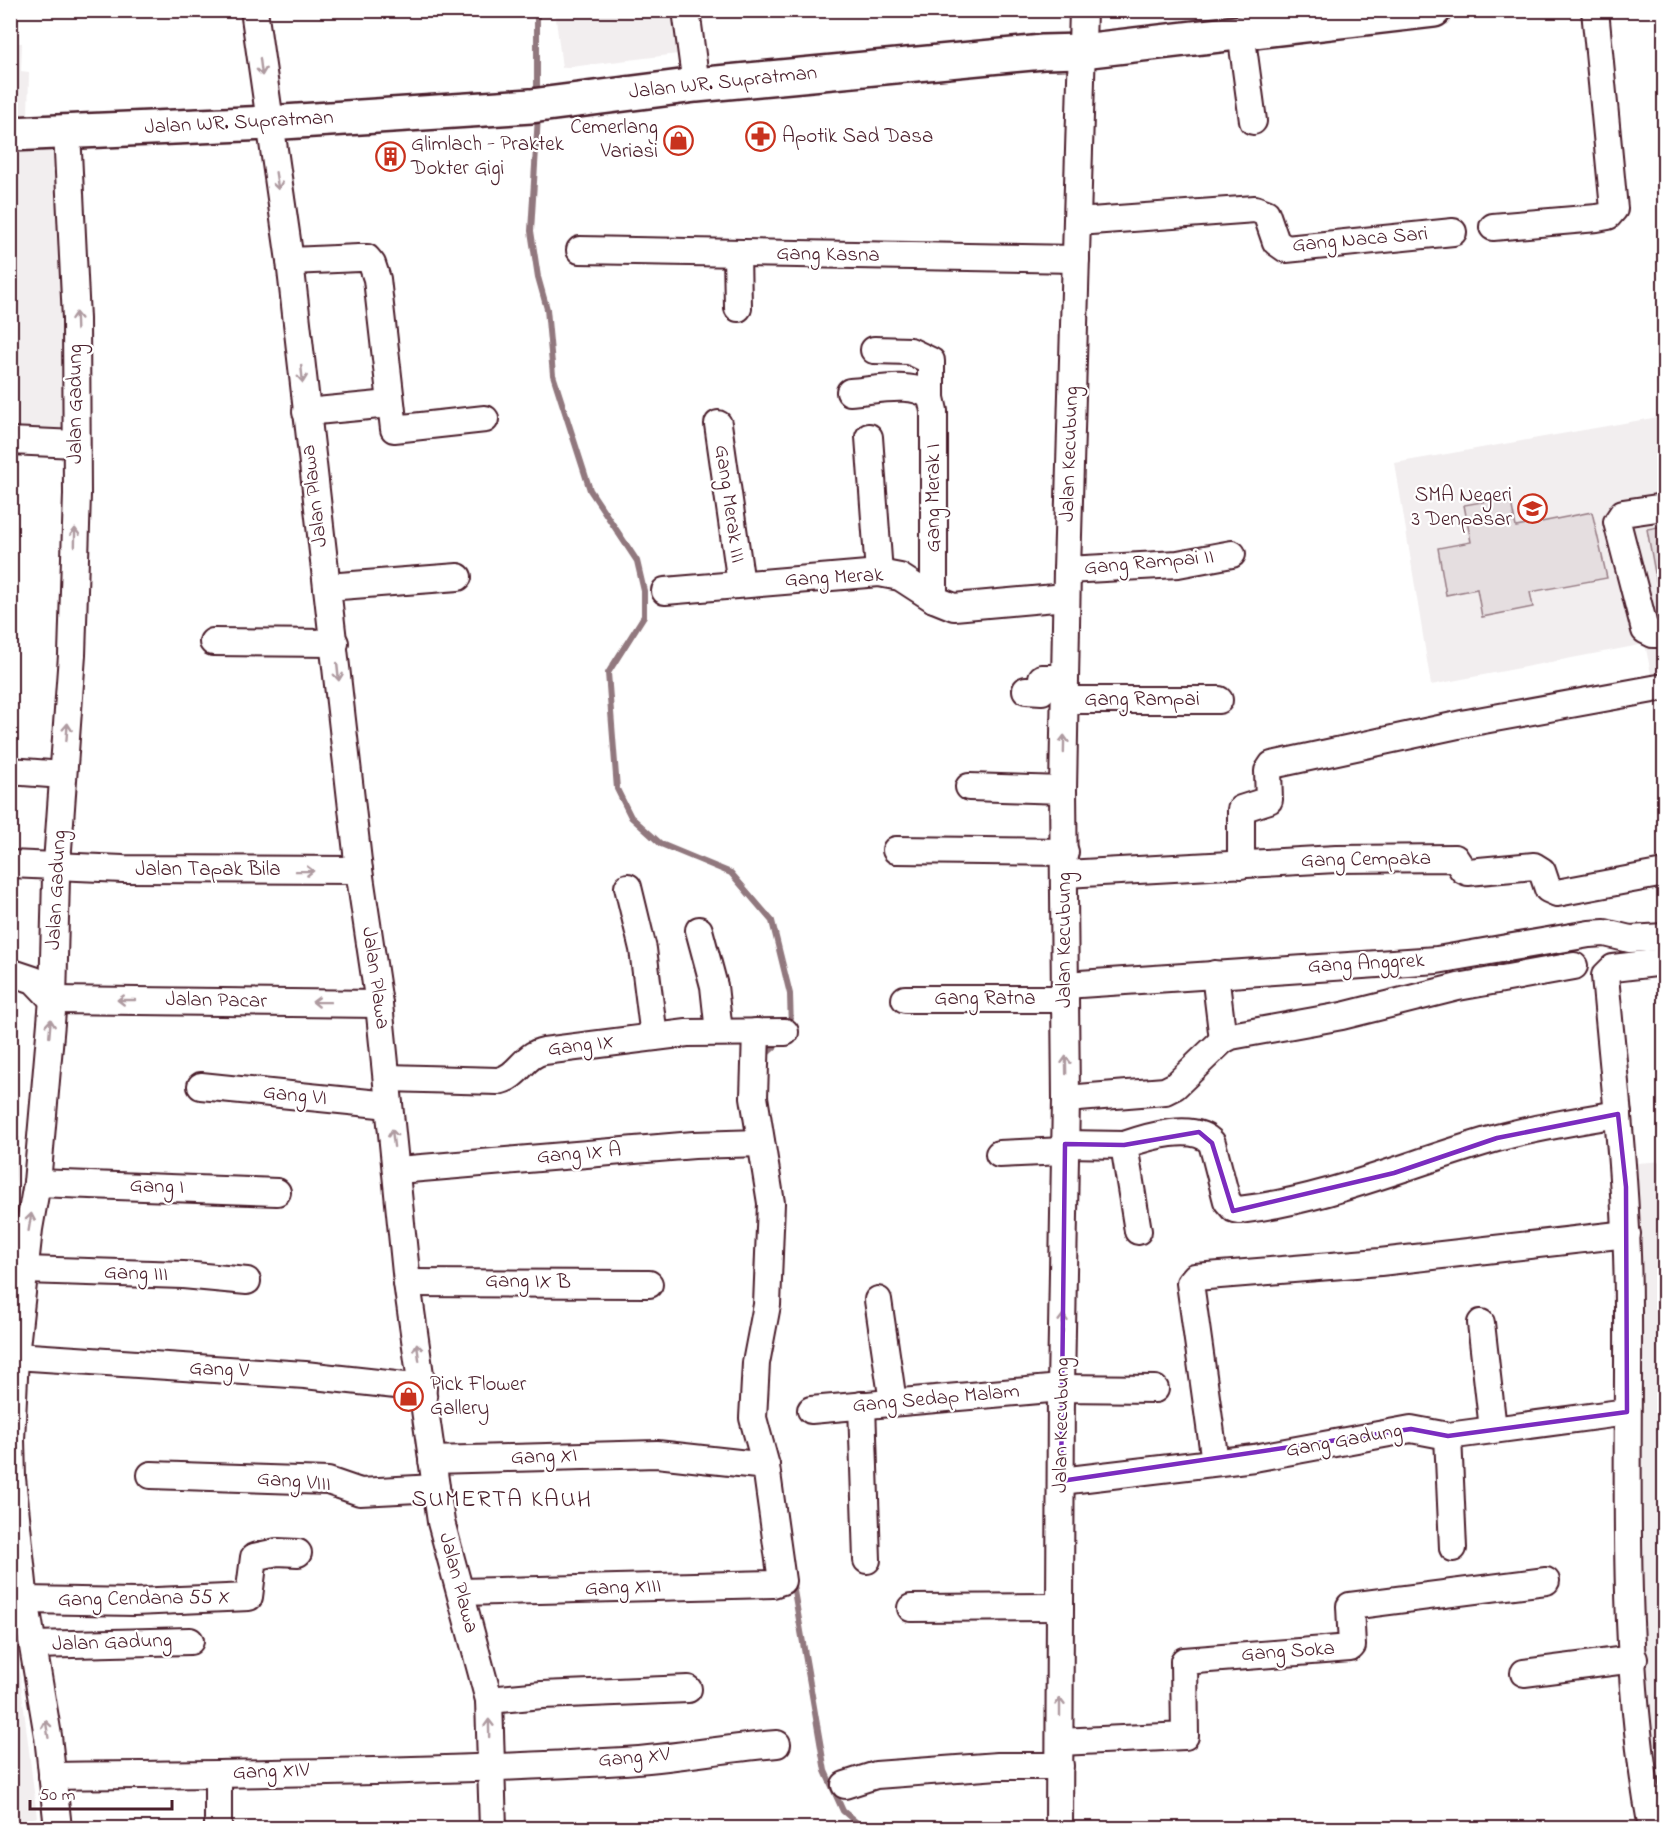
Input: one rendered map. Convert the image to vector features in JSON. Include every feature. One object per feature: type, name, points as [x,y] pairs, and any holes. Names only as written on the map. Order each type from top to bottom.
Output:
[{"type":"main road","name":"Jalan WR. Supratman","points":[[10,134],[268,123],[531,105],[696,85],[1043,52],[1082,51],[1434,10]]},
{"type":"street","name":"Jalan Plawa","points":[[254,10],[268,123],[290,261],[359,870],[379,1004],[398,1170],[407,1282],[441,1522],[489,1700],[493,1828]]},
{"type":"street","points":[[686,10],[696,85]]},
{"type":"street","name":"Jalan Kecubung","points":[[1059,1828],[1061,1388],[1066,1099],[1063,790],[1066,597],[1083,10]]},
{"type":"street","points":[[1493,227],[1597,218],[1608,216],[1614,209],[1595,10]]},
{"type":"street","points":[[1241,32],[1253,122]]},
{"type":"street","name":"Jalan Gadung","points":[[58,1828],[26,1600],[12,1478],[12,1400],[15,1356],[37,1183],[53,1000],[57,864],[72,655],[76,319],[67,131]]},
{"type":"street","name":"Gang Naca Sari","points":[[1077,222],[1255,209],[1266,213],[1276,242],[1286,249],[1453,232]]},
{"type":"street","name":"Gang Kasna","points":[[580,250],[1076,259]]},
{"type":"street","points":[[737,253],[738,308]]},
{"type":"street","points":[[290,261],[367,258],[372,264],[377,279],[394,429],[485,419]]},
{"type":"street","name":"Gang Merak I","points":[[874,350],[910,351],[931,361],[931,398],[934,411],[934,598]]},
{"type":"street","points":[[850,392],[907,388],[920,390],[931,398]]},
{"type":"street","points":[[306,412],[390,404]]},
{"type":"street","name":"Gang Merak III","points":[[718,424],[741,584]]},
{"type":"street","points":[[869,437],[879,573]]},
{"type":"street","points":[[10,441],[76,444]]},
{"type":"street","points":[[1665,507],[1623,513],[1617,522],[1645,630],[1653,634],[1665,634]]},
{"type":"street","name":"Gang Rampai II","points":[[1067,570],[1178,564],[1232,554]]},
{"type":"street","name":"Gang Merak","points":[[665,591],[879,573],[900,577],[934,598],[954,607],[1066,597]]},
{"type":"street","points":[[327,587],[458,577]]},
{"type":"street","points":[[213,642],[335,643]]},
{"type":"street","name":"Gang Rampai","points":[[1026,690],[1042,691],[1042,678],[1065,689],[1219,700]]},
{"type":"street","points":[[1241,865],[1241,809],[1269,800],[1268,771],[1272,765],[1467,723],[1665,687]]},
{"type":"street","points":[[10,771],[63,775]]},
{"type":"street","points":[[969,787],[1063,790]]},
{"type":"street","name":"Gang Cempaka","points":[[896,850],[1065,863],[1241,865],[1336,860],[1455,858],[1463,870],[1468,872],[1534,866],[1542,871],[1548,889],[1557,893],[1654,875]]},
{"type":"street","name":"Jalan Tapak Bila","points":[[10,864],[57,864],[135,870],[359,870]]},
{"type":"street","points":[[628,887],[643,949],[654,1037]]},
{"type":"street","points":[[699,930],[714,986],[718,1032]]},
{"type":"street","name":"Gang Anggrek","points":[[1064,992],[1215,974],[1437,960],[1589,934],[1605,933],[1629,939],[1665,937]]},
{"type":"street","points":[[1652,1828],[1642,1776],[1634,1659],[1627,1412],[1626,1187],[1605,976],[1613,968],[1665,962]]},
{"type":"street","points":[[1066,1099],[1165,1090],[1175,1086],[1223,1040],[1231,1036],[1342,1016],[1458,987],[1574,966]]},
{"type":"street","points":[[10,972],[34,980],[53,1000]]},
{"type":"street","points":[[1215,974],[1223,1040]]},
{"type":"street","name":"Gang Ratna","points":[[905,999],[1064,992]]},
{"type":"street","name":"Jalan Pacar","points":[[53,1000],[379,1004]]},
{"type":"street","name":"Gang IX","points":[[387,1078],[502,1080],[514,1075],[529,1056],[538,1052],[654,1037],[718,1032],[785,1032]]},
{"type":"street","points":[[756,1032],[754,1097],[771,1203],[767,1305],[756,1363],[753,1418],[766,1466]]},
{"type":"street","name":"Gang VI","points":[[201,1086],[389,1105]]},
{"type":"street","points":[[999,1154],[1124,1145],[1190,1131],[1204,1135],[1212,1143],[1227,1201],[1234,1209],[1245,1210],[1394,1173],[1497,1138],[1552,1125],[1618,1114]]},
{"type":"street","name":"Gang IX A","points":[[398,1170],[694,1144],[761,1143]]},
{"type":"street","points":[[1124,1145],[1138,1231]]},
{"type":"street","name":"Gang I","points":[[37,1183],[277,1192]]},
{"type":"street","points":[[1215,1462],[1190,1283],[1195,1277],[1369,1264],[1627,1234]]},
{"type":"street","name":"Gang III","points":[[25,1270],[183,1275],[247,1281]]},
{"type":"street","name":"Gang IX B","points":[[407,1282],[649,1284]]},
{"type":"street","points":[[878,1300],[893,1402]]},
{"type":"street","points":[[1481,1323],[1493,1429]]},
{"type":"street","name":"Gang V","points":[[15,1356],[305,1375],[423,1388]]},
{"type":"street","name":"Gang Sedap Malam","points":[[811,1410],[1061,1388],[1155,1389]]},
{"type":"street","points":[[862,1405],[867,1560]]},
{"type":"street","name":"Gang Gadung","points":[[1061,1481],[1254,1458],[1411,1429],[1448,1436],[1627,1412]]},
{"type":"street","points":[[1448,1436],[1454,1548]]},
{"type":"street","name":"Gang XI","points":[[432,1460],[657,1454],[766,1466]]},
{"type":"street","name":"Gang XIII","points":[[462,1593],[762,1584],[782,1581],[766,1466]]},
{"type":"street","name":"Gang VIII","points":[[151,1475],[328,1481],[360,1492],[436,1488]]},
{"type":"street","name":"Gang Cendana 55 X","points":[[26,1600],[134,1602],[249,1597],[254,1557],[277,1552],[298,1553]]},
{"type":"street","name":"Gang Soka","points":[[1060,1754],[1185,1736],[1184,1661],[1351,1648],[1350,1606],[1546,1581]]},
{"type":"street","points":[[911,1608],[1060,1606]]},
{"type":"street","name":"Jalan Gadung","points":[[34,1645],[190,1641]]},
{"type":"street","points":[[1524,1673],[1634,1659]]},
{"type":"street","points":[[489,1700],[574,1693],[688,1689]]},
{"type":"street","name":"Gang XV","points":[[490,1766],[626,1761],[777,1744]]},
{"type":"street","points":[[845,1785],[876,1775],[998,1766],[1060,1754]]},
{"type":"street","name":"Gang XIV","points":[[52,1776],[490,1766]]},
{"type":"street","points":[[218,1774],[218,1828]]},
{"type":"highlighted area","points":[[1618,1114],[1626,1187],[1627,1412],[1448,1436],[1411,1429],[1061,1481],[1065,1144],[1124,1145],[1199,1132],[1212,1143],[1233,1211],[1394,1173],[1497,1138]]},
{"type":"shaded area","points":[[555,11],[679,11],[686,53],[562,68]]},
{"type":"shaded area","points":[[10,43],[22,43],[21,71],[29,72],[28,118],[11,118]]},
{"type":"shaded area","points":[[11,152],[62,152],[65,440],[11,439]]},
{"type":"shaded area","name":"SMA Negeri 3 Denpasar","points":[[1664,416],[1664,680],[1653,683],[1645,644],[1431,685],[1395,463]]},
{"type":"shaded area","points":[[1510,497],[1516,527],[1592,512],[1607,578],[1530,592],[1533,607],[1482,617],[1477,589],[1446,595],[1438,548],[1471,542],[1464,505]]},
{"type":"shaded area","points":[[1664,526],[1664,616],[1663,617],[1647,529]]},
{"type":"shaded area","points":[[10,1137],[20,1137],[11,1222]]},
{"type":"shaded area","points":[[1664,1161],[1664,1828],[1655,1828],[1636,1758],[1624,1164]]},
{"type":"shaded area","points":[[11,1601],[37,1817],[10,1827]]},
{"type":"waterway","points":[[537,10],[537,97]]},
{"type":"waterway","points":[[538,116],[531,231],[538,277],[547,309],[553,375],[590,490],[637,561],[644,591],[644,616],[608,673],[617,789],[631,817],[661,844],[731,873],[772,921],[790,994],[791,1029]]},
{"type":"waterway","points":[[764,1056],[783,1039]]},
{"type":"waterway","points":[[792,1579],[825,1771],[843,1811],[863,1828]]},
{"type":"place","name":"Apotik Sad Dasa","points":[[761,137]]},
{"type":"place","name":"Cemerlang Variasi","points":[[679,140]]},
{"type":"place","name":"Glimlach - Praktek Dokter Gigi","points":[[390,157]]},
{"type":"place","name":"SMA Negeri 3 Denpasar","points":[[1533,508]]},
{"type":"place","name":"Pick Flower Gallery","points":[[409,1397]]},
{"type":"district","name":"SUMERTA KAUH","points":[[502,1500]]}]
